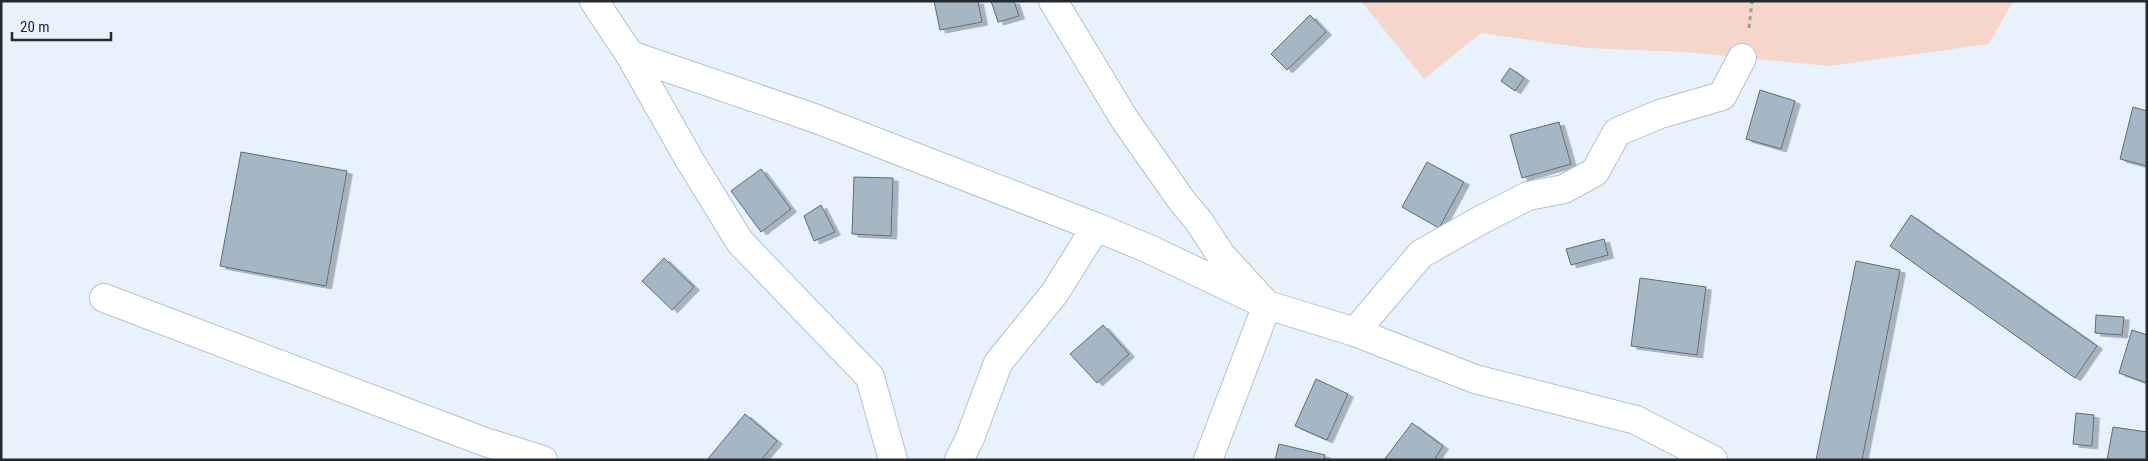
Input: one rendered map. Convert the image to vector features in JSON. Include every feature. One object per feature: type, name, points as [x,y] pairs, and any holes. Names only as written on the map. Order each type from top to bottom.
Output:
[{"type":"street","points":[[594,1],[630,55],[689,159],[740,242],[870,377],[893,460]]},
{"type":"street","points":[[1053,1],[1126,120],[1176,193],[1198,220],[1221,255],[1267,305]]},
{"type":"street","points":[[630,55],[814,118],[1096,227],[1149,249],[1267,305],[1355,332],[1475,379],[1636,420],[1713,460]]},
{"type":"street","points":[[1355,332],[1421,254],[1528,196],[1564,189],[1595,172],[1617,132],[1660,114],[1722,96],[1742,58]]},
{"type":"street","points":[[958,460],[970,438],[998,363],[1054,294],[1096,227]]},
{"type":"street","points":[[104,298],[485,442],[543,460]]},
{"type":"street","points":[[1208,460],[1267,305]]},
{"type":"shaded area","points":[[1361,1],[2013,1],[1989,44],[1829,66],[1685,52],[1586,48],[1481,33],[1424,79]]},
{"type":"building","points":[[934,1],[978,1],[982,22],[940,30]]},
{"type":"building","points":[[991,1],[1014,1],[1019,16],[998,22]]},
{"type":"building","points":[[1310,15],[1326,32],[1287,70],[1271,54]]},
{"type":"building","points":[[1510,68],[1524,78],[1515,91],[1501,81]]},
{"type":"building","points":[[1760,90],[1795,101],[1781,149],[1746,139]]},
{"type":"building","points":[[2133,107],[2147,111],[2147,166],[2120,159]]},
{"type":"building","points":[[1559,122],[1571,164],[1522,178],[1510,135]]},
{"type":"building","points":[[241,152],[347,171],[326,286],[220,266]]},
{"type":"building","points":[[1427,162],[1464,182],[1439,228],[1402,207]]},
{"type":"building","points":[[761,169],[791,209],[761,232],[731,191]]},
{"type":"building","points":[[854,177],[893,178],[891,236],[852,234]]},
{"type":"building","points":[[821,205],[835,232],[814,241],[804,216]]},
{"type":"building","points":[[1911,215],[2097,346],[2075,378],[1890,246]]},
{"type":"building","points":[[1604,239],[1608,255],[1571,265],[1566,249]]},
{"type":"building","points":[[664,258],[694,287],[672,310],[642,281]]},
{"type":"building","points":[[1856,261],[1900,270],[1862,460],[1816,460]]},
{"type":"building","points":[[1640,278],[1706,287],[1697,355],[1631,346]]},
{"type":"building","points":[[2096,315],[2124,317],[2122,335],[2095,333]]},
{"type":"building","points":[[1103,325],[1129,354],[1097,383],[1070,354]]},
{"type":"building","points":[[2132,330],[2147,335],[2147,383],[2119,373]]},
{"type":"building","points":[[1316,379],[1348,394],[1327,440],[1295,426]]},
{"type":"building","points":[[2076,413],[2094,415],[2092,446],[2073,444]]},
{"type":"building","points":[[745,414],[777,441],[761,460],[707,460]]},
{"type":"building","points":[[1412,423],[1443,446],[1434,460],[1384,460]]},
{"type":"building","points":[[2113,427],[2147,432],[2147,460],[2107,460]]},
{"type":"building","points":[[1279,444],[1325,455],[1324,460],[1275,460]]}]
